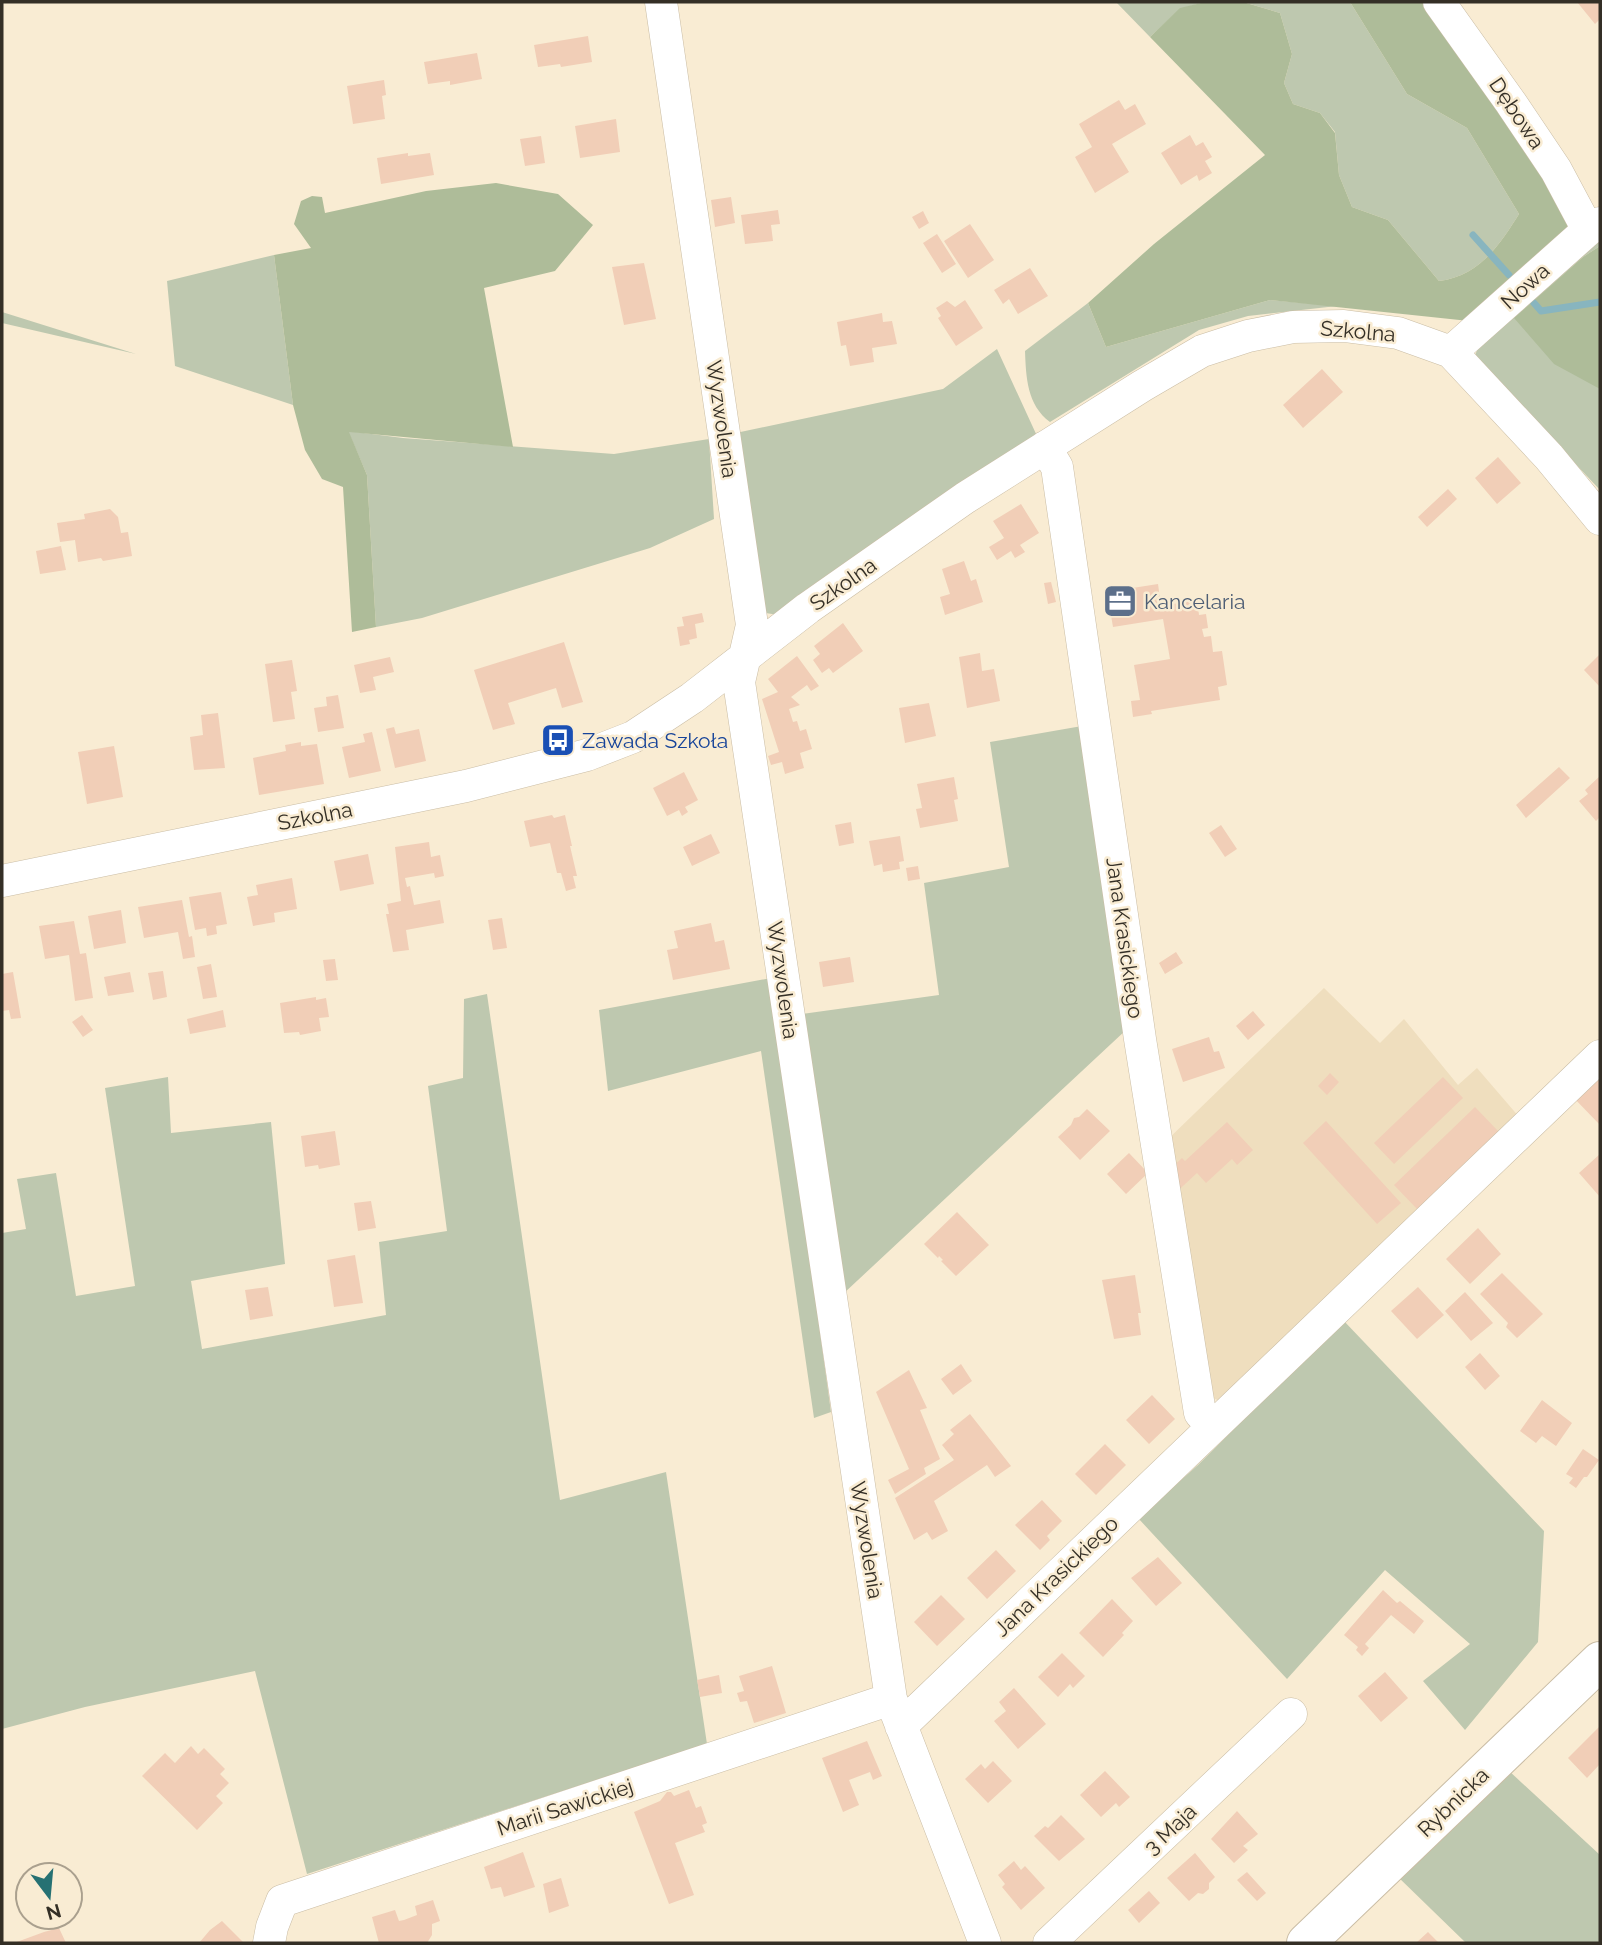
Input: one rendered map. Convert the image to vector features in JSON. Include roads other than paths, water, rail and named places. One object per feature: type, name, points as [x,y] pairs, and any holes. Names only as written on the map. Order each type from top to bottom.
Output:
[{"type":"main road","name":"Rybnicka","points":[[1306,1943],[1600,1661]]},
{"type":"street","name":"Wyzwolenia","points":[[661,2],[752,625],[739,682],[896,1712],[985,1943]]},
{"type":"street","name":"Dębowa","points":[[1438,2],[1511,103],[1594,226]]},
{"type":"street","name":"Nowa","points":[[1451,352],[1594,226]]},
{"type":"street","name":"Szkolna","points":[[2,881],[466,786],[587,755],[633,737],[692,698],[807,608],[965,498],[1202,351],[1248,336],[1293,327],[1344,326],[1398,333],[1451,352],[1549,457],[1600,519]]},
{"type":"street","name":"Jana Krasickiego","points":[[1045,447],[1057,467],[1140,1040],[1200,1413],[1212,1426]]},
{"type":"street","name":"Jana Krasickiego","points":[[896,1712],[1212,1426],[1600,1056]]},
{"type":"street","name":"Marii Sawickiej","points":[[269,1943],[282,1901],[896,1712]]},
{"type":"street","name":"3 Maja","points":[[1049,1943],[1291,1714]]},
{"type":"waterway","points":[[1473,235],[1509,275]]},
{"type":"waterway","points":[[1534,303],[1541,311],[1600,302]]},
{"type":"place","name":"Kancelaria","points":[[1120,601]]},
{"type":"place","name":"Zawada Szkoła","points":[[558,740]]}]
